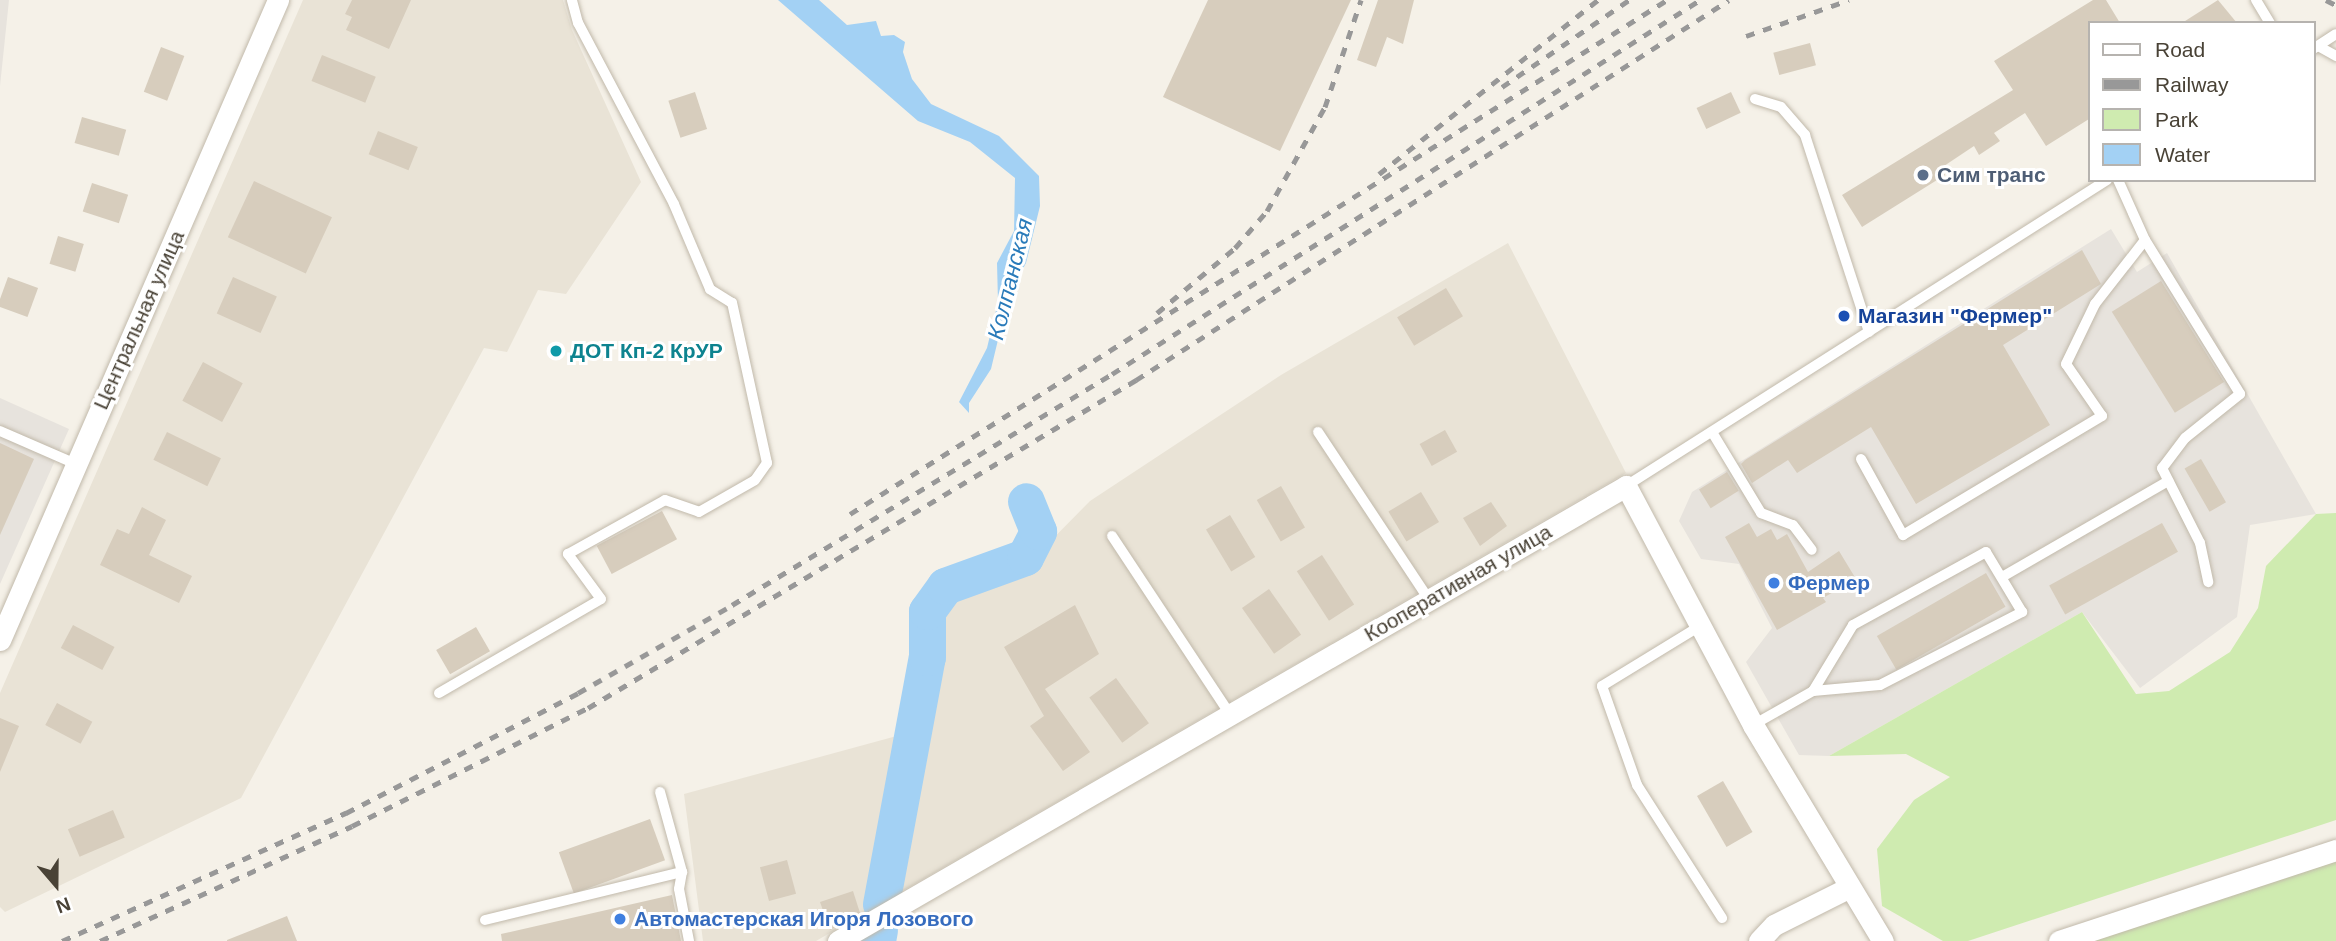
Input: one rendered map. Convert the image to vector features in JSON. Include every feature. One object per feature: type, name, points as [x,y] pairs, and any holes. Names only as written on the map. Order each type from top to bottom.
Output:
[{"type":"street","name":"Центральная улица","points":[[0,640],[278,0]]},
{"type":"street","name":"Кооперативная улица","points":[[838,941],[1626,486]]},
{"type":"street","points":[[1626,486],[1753,726],[1848,888],[1883,941]]},
{"type":"street","points":[[2059,941],[2336,850]]},
{"type":"street","points":[[1759,941],[1774,925],[1848,888]]},
{"type":"lane","points":[[439,693],[601,599],[568,554],[665,500],[699,512],[755,480],[767,463],[732,303],[710,289],[674,204],[578,23],[572,0]]},
{"type":"lane","points":[[2256,0],[2269,21]]},
{"type":"lane","points":[[2316,47],[2336,34]]},
{"type":"lane","points":[[2316,47],[2336,55]]},
{"type":"lane","points":[[1755,99],[1781,107],[1805,135],[1869,332]]},
{"type":"lane","points":[[1626,486],[2104,182]]},
{"type":"lane","points":[[2119,182],[2145,240],[2240,394],[2185,438],[2162,468],[2200,543],[2208,582]]},
{"type":"lane","points":[[1861,458],[1903,535],[2102,416],[2066,364],[2095,304],[2145,240]]},
{"type":"lane","points":[[0,431],[76,464]]},
{"type":"lane","points":[[1318,432],[1429,600]]},
{"type":"lane","points":[[1712,432],[1761,513],[1793,525],[1812,550]]},
{"type":"lane","points":[[2001,577],[2168,481]]},
{"type":"lane","points":[[1112,536],[1230,714]]},
{"type":"lane","points":[[1753,726],[1813,691],[1880,685],[2022,612],[1986,552],[1853,625],[1813,691]]},
{"type":"lane","points":[[1700,626],[1602,686],[1637,785],[1722,918]]},
{"type":"lane","points":[[660,792],[682,872],[679,889],[689,941]]},
{"type":"lane","points":[[485,920],[682,872]]},
{"type":"shaded area","points":[[0,0],[9,0],[0,86]]},
{"type":"shaded area","points":[[303,0],[563,0],[572,30],[641,182],[566,294],[538,290],[507,352],[484,348],[241,798],[5,912],[0,907],[0,693]]},
{"type":"shaded area","points":[[2111,229],[2137,272],[2167,253],[2316,514],[2250,525],[2237,617],[2140,688],[2082,612],[1829,756],[1799,755],[1746,662],[1772,628],[1739,564],[1701,559],[1679,521],[1692,492]]},
{"type":"shaded area","points":[[1508,243],[1626,473],[816,941],[703,941],[684,794],[926,728],[933,613],[954,595],[1018,574],[1090,501],[1281,375]]},
{"type":"shaded area","points":[[0,398],[69,429],[0,584]]},
{"type":"green space","points":[[2336,513],[2336,820],[1968,941],[1943,941],[1882,906],[1877,849],[1914,800],[1950,777],[1906,754],[1829,756],[2082,612],[2136,694],[2169,691],[2230,652],[2258,608],[2266,566],[2316,514]]},
{"type":"green space","points":[[2336,850],[2336,941],[2077,941]]},
{"type":"water","points":[[778,0],[819,0],[847,25],[876,21],[881,36],[894,35],[905,42],[903,52],[912,79],[931,104],[999,136],[1039,176],[1040,206],[1026,263],[1009,294],[991,369],[969,403],[969,413],[959,402],[987,348],[998,302],[997,263],[1014,231],[1015,178],[970,142],[918,121]]},
{"type":"building","points":[[352,0],[411,0],[389,49],[346,30],[352,17],[345,14]]},
{"type":"building","points":[[1208,0],[1351,0],[1280,151],[1163,97]]},
{"type":"building","points":[[1378,0],[1414,0],[1403,44],[1387,37],[1376,67],[1357,60]]},
{"type":"building","points":[[2093,0],[2106,0],[2119,21],[2088,21],[2088,120],[2046,146],[2025,113],[1994,133],[2000,141],[1979,155],[1974,146],[1941,168],[1945,175],[1862,227],[1842,195],[2013,90],[1994,61]]},
{"type":"building","points":[[2218,0],[2235,21],[2185,21]]},
{"type":"building","points":[[1810,43],[1816,65],[1779,75],[1773,53]]},
{"type":"building","points":[[161,47],[184,56],[167,101],[144,92]]},
{"type":"building","points":[[322,55],[376,77],[365,103],[312,81]]},
{"type":"building","points":[[695,92],[707,129],[680,138],[668,101]]},
{"type":"building","points":[[1731,92],[1741,113],[1706,129],[1697,108]]},
{"type":"building","points":[[82,117],[126,130],[119,156],[75,143]]},
{"type":"building","points":[[378,131],[418,147],[409,170],[369,154]]},
{"type":"building","points":[[254,181],[332,217],[306,274],[228,237]]},
{"type":"building","points":[[92,183],[128,195],[119,223],[83,212]]},
{"type":"building","points":[[58,236],[84,244],[75,272],[50,264]]},
{"type":"building","points":[[2082,250],[2101,284],[2003,345],[2050,425],[1916,504],[1871,427],[1797,473],[1788,460],[1752,483],[1741,464],[1745,460]]},
{"type":"building","points":[[8,277],[38,288],[27,317],[0,307]]},
{"type":"building","points":[[233,277],[277,297],[261,333],[217,314]]},
{"type":"building","points":[[2161,281],[2224,382],[2175,413],[2112,312]]},
{"type":"building","points":[[1446,288],[1463,316],[1414,346],[1397,317]]},
{"type":"building","points":[[203,362],[243,383],[222,422],[182,401]]},
{"type":"building","points":[[1445,430],[1457,452],[1432,466],[1420,444]]},
{"type":"building","points":[[167,432],[221,458],[207,486],[153,460]]},
{"type":"building","points":[[0,443],[34,459],[0,535]]},
{"type":"building","points":[[2201,459],[2226,502],[2210,512],[2185,468]]},
{"type":"building","points":[[1727,472],[1739,491],[1711,508],[1699,489]]},
{"type":"building","points":[[1281,486],[1305,528],[1281,542],[1257,500]]},
{"type":"building","points":[[1421,492],[1439,522],[1406,542],[1388,512]]},
{"type":"building","points":[[1491,502],[1507,526],[1480,546],[1463,518]]},
{"type":"building","points":[[142,507],[166,520],[149,555],[192,576],[179,603],[100,565],[117,529],[129,534]]},
{"type":"building","points":[[662,511],[677,539],[612,574],[597,546]]},
{"type":"building","points":[[1230,515],[1255,557],[1231,571],[1206,529]]},
{"type":"building","points":[[1749,523],[1757,537],[1771,529],[1777,540],[1787,534],[1808,572],[1839,551],[1856,579],[1823,598],[1826,602],[1777,630],[1725,537]]},
{"type":"building","points":[[2162,523],[2178,552],[2065,614],[2049,586]]},
{"type":"building","points":[[1322,555],[1354,604],[1329,621],[1297,571]]},
{"type":"building","points":[[1986,573],[2006,607],[1896,670],[1877,636]]},
{"type":"building","points":[[1269,589],[1301,635],[1274,654],[1242,608]]},
{"type":"building","points":[[1075,605],[1099,654],[1045,689],[1090,752],[1063,771],[1030,726],[1044,716],[1004,647]]},
{"type":"building","points":[[73,625],[114,647],[102,670],[61,648]]},
{"type":"building","points":[[476,627],[490,651],[450,674],[436,650]]},
{"type":"building","points":[[1116,678],[1149,723],[1122,743],[1089,697]]},
{"type":"building","points":[[57,703],[92,722],[81,744],[45,725]]},
{"type":"building","points":[[0,718],[19,726],[0,772]]},
{"type":"building","points":[[1723,781],[1752,832],[1727,847],[1697,796]]},
{"type":"building","points":[[113,810],[125,838],[80,857],[68,829]]},
{"type":"building","points":[[650,819],[665,860],[574,894],[559,852]]},
{"type":"building","points":[[787,860],[796,894],[769,901],[760,867]]},
{"type":"building","points":[[853,891],[860,913],[830,930],[820,902]]},
{"type":"building","points":[[672,895],[681,941],[502,941],[501,934]]},
{"type":"building","points":[[287,916],[297,941],[227,941],[227,940]]},
{"type":"waterway","name":"Колпанская","points":[[881,904],[927,657],[927,611],[945,586],[1025,557],[1038,531],[1026,501]]},
{"type":"waterway","name":"Колпанская","points":[[877,941],[879,930]]},
{"type":"railway","points":[[1157,313],[1235,248],[1267,211],[1325,107],[1361,0]]},
{"type":"railway","points":[[1379,174],[1598,0]]},
{"type":"railway","points":[[1502,87],[1629,0]]},
{"type":"railway","points":[[850,514],[1667,0]]},
{"type":"railway","points":[[62,941],[346,813],[578,693],[732,605],[1112,374],[1700,0]]},
{"type":"railway","points":[[100,941],[352,826],[588,708],[1136,380],[1729,0]]},
{"type":"railway","points":[[1746,36],[1849,0]]},
{"type":"railway","points":[[2326,0],[2336,5]]},
{"type":"place","name":"Сим транс","points":[[1923,175]]},
{"type":"place","name":"Магазин \"Фермер\"","points":[[1844,316]]},
{"type":"place","name":"ДОТ Кп-2 КрУР","points":[[556,351]]},
{"type":"place","name":"Фермер","points":[[1774,583]]},
{"type":"place","name":"Автомастерская Игоря Лозового","points":[[620,919]]}]
